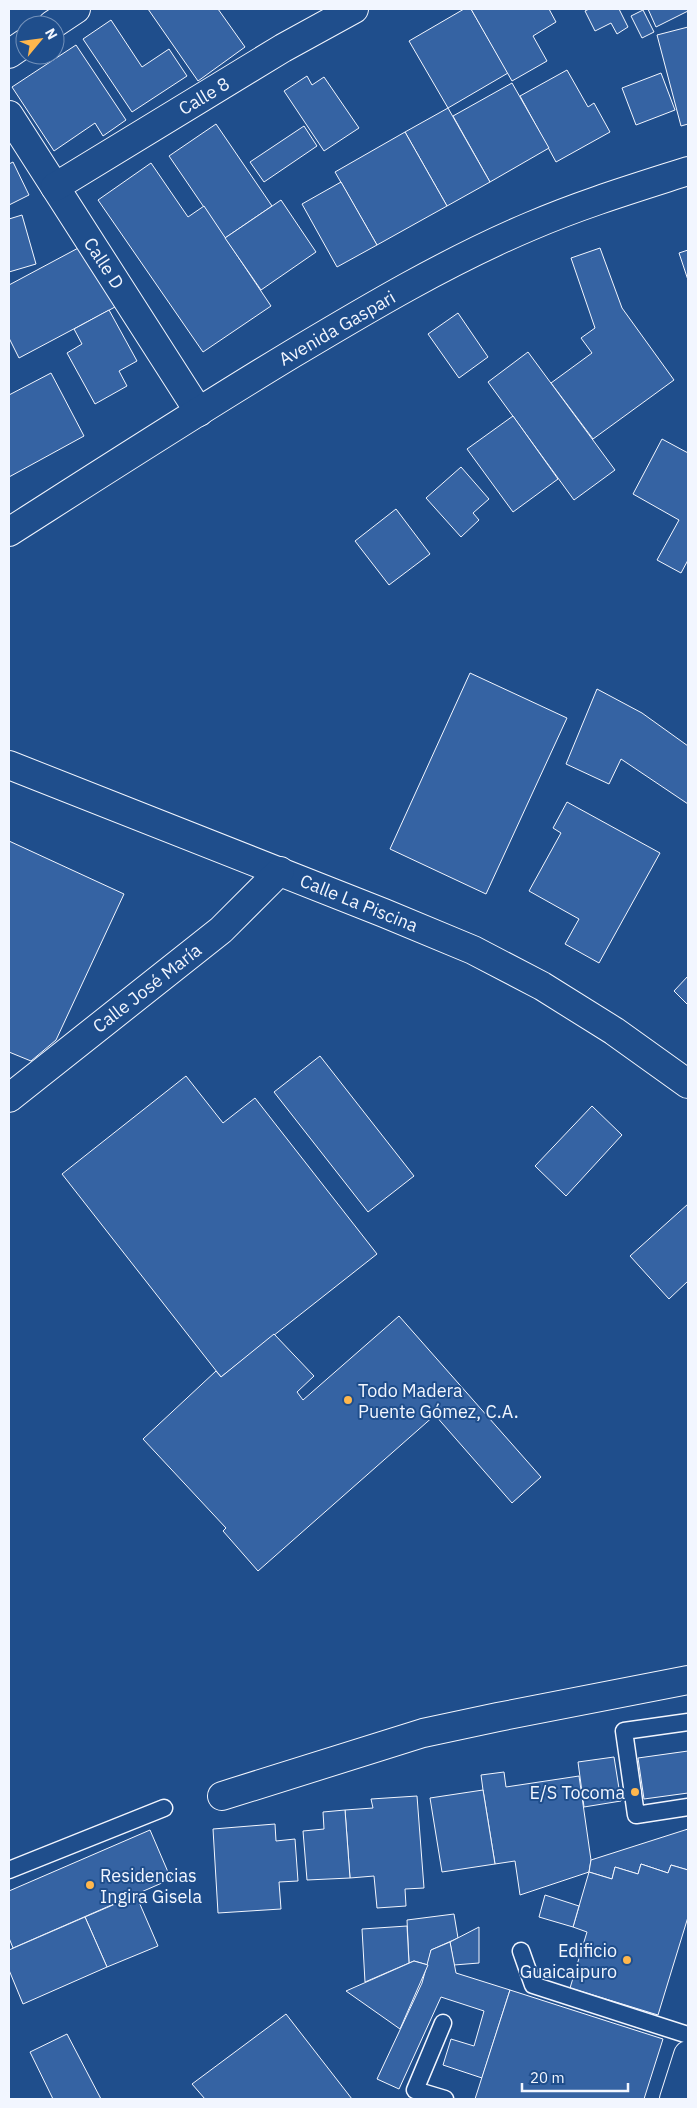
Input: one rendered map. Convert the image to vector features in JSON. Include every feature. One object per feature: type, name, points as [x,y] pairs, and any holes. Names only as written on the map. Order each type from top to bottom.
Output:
[{"type":"street","points":[[65,16],[76,9]]},
{"type":"street","name":"Calle 8","points":[[55,187],[283,48],[354,9]]},
{"type":"street","name":"Calle D","points":[[9,115],[199,412]]},
{"type":"street","name":"Avenida Gaspari","points":[[9,532],[327,333],[463,258],[540,223],[613,194],[688,171]]},
{"type":"street","name":"Calle La Piscina","points":[[9,765],[280,871],[473,950],[525,977],[614,1031],[688,1084]]},
{"type":"street","name":"Calle José María","points":[[9,1098],[220,930],[280,871]]},
{"type":"street","points":[[222,1796],[423,1734],[498,1717],[688,1680]]},
{"type":"street","points":[[674,2099],[688,2055]]},
{"type":"lane","points":[[688,1722],[624,1732],[636,1815],[688,1807]]},
{"type":"lane","points":[[9,1870],[164,1808]]},
{"type":"lane","points":[[521,1951],[533,1985],[688,2035]]},
{"type":"lane","points":[[443,2023],[415,2090],[445,2099]]},
{"type":"building","points":[[148,9],[218,9],[245,47],[198,81]]},
{"type":"building","points":[[464,9],[471,9],[508,73],[448,108],[409,41]]},
{"type":"building","points":[[471,9],[549,9],[556,22],[533,36],[547,61],[512,81]]},
{"type":"building","points":[[589,9],[619,9],[628,27],[617,34],[611,23],[595,31],[585,11]]},
{"type":"building","points":[[648,9],[688,9],[688,11],[656,27]]},
{"type":"building","points":[[643,10],[654,32],[642,38],[631,16]]},
{"type":"building","points":[[111,20],[142,67],[169,49],[187,76],[132,112],[83,39]]},
{"type":"building","points":[[688,27],[688,124],[681,126],[657,35]]},
{"type":"building","points":[[76,45],[126,120],[103,136],[95,123],[54,151],[12,87],[46,65],[65,65],[65,52]]},
{"type":"building","points":[[567,70],[588,107],[594,103],[610,132],[556,162],[520,96]]},
{"type":"building","points":[[661,73],[675,110],[636,125],[622,88]]},
{"type":"building","points":[[307,76],[312,85],[324,77],[359,128],[324,151],[284,91]]},
{"type":"building","points":[[512,83],[549,148],[490,182],[453,116]]},
{"type":"building","points":[[448,108],[490,182],[447,206],[405,132]]},
{"type":"building","points":[[216,124],[272,206],[225,238],[169,156]]},
{"type":"building","points":[[304,126],[317,146],[264,182],[250,162]]},
{"type":"building","points":[[405,132],[447,206],[377,245],[335,172]]},
{"type":"building","points":[[13,162],[29,195],[9,205],[9,164]]},
{"type":"building","points":[[151,163],[188,217],[204,206],[271,306],[203,352],[98,200]]},
{"type":"building","points":[[341,182],[377,245],[337,267],[302,204]]},
{"type":"building","points":[[281,200],[316,252],[261,290],[225,238]]},
{"type":"building","points":[[22,215],[36,264],[9,272],[9,219]]},
{"type":"building","points":[[82,246],[115,307],[19,358],[9,338],[9,285]]},
{"type":"building","points":[[600,248],[622,308],[674,380],[593,439],[551,383],[592,353],[581,338],[595,328],[571,258]]},
{"type":"building","points":[[688,250],[688,280],[679,253]]},
{"type":"building","points":[[109,310],[137,361],[119,371],[127,386],[95,404],[67,353],[82,344],[74,329]]},
{"type":"building","points":[[458,313],[488,357],[459,378],[428,334]]},
{"type":"building","points":[[528,352],[615,470],[574,500],[488,382]]},
{"type":"building","points":[[51,373],[84,436],[9,477],[9,395]]},
{"type":"building","points":[[513,416],[558,479],[513,512],[467,449]]},
{"type":"building","points":[[662,439],[688,453],[688,560],[681,573],[657,560],[679,520],[633,494]]},
{"type":"building","points":[[461,467],[489,499],[473,513],[479,520],[461,537],[426,498]]},
{"type":"building","points":[[396,509],[430,554],[389,585],[355,541]]},
{"type":"building","points":[[470,673],[567,718],[486,894],[390,849]]},
{"type":"building","points":[[597,689],[642,713],[688,746],[688,804],[621,759],[609,784],[566,764]]},
{"type":"building","points":[[567,802],[660,853],[599,963],[565,944],[579,919],[529,891],[561,833],[553,828]]},
{"type":"building","points":[[9,841],[124,894],[56,1040],[31,1061],[9,1052]]},
{"type":"building","points":[[688,976],[688,1005],[674,991]]},
{"type":"building","points":[[320,1056],[414,1176],[368,1212],[274,1092]]},
{"type":"building","points":[[186,1076],[223,1123],[255,1098],[377,1254],[221,1377],[62,1174]]},
{"type":"building","points":[[592,1106],[622,1135],[566,1196],[535,1166]]},
{"type":"building","points":[[688,1204],[688,1281],[669,1299],[630,1256]]},
{"type":"building","points":[[399,1316],[541,1477],[512,1503],[435,1415],[258,1571],[223,1531],[226,1528],[143,1439],[216,1371],[221,1377],[274,1334],[314,1376],[297,1392],[303,1400]]},
{"type":"building","points":[[688,1751],[688,1793],[644,1799],[638,1758]]},
{"type":"building","points":[[614,1757],[621,1801],[584,1807],[578,1762]]},
{"type":"building","points":[[504,1772],[506,1787],[579,1776],[591,1860],[589,1872],[520,1895],[515,1861],[495,1864],[481,1775]]},
{"type":"building","points":[[483,1790],[495,1864],[442,1872],[430,1798]]},
{"type":"building","points":[[417,1796],[424,1888],[405,1889],[406,1906],[377,1908],[374,1876],[350,1878],[345,1810],[373,1808],[371,1799]]},
{"type":"building","points":[[345,1810],[350,1878],[307,1880],[303,1831],[324,1829],[323,1812]]},
{"type":"building","points":[[275,1824],[276,1841],[295,1839],[298,1881],[279,1882],[281,1909],[218,1913],[213,1829]]},
{"type":"building","points":[[688,1829],[688,1870],[671,1865],[668,1873],[641,1864],[638,1874],[615,1867],[612,1879],[589,1872],[591,1860]]},
{"type":"building","name":"Residencias Ingira Gisela","points":[[150,1830],[171,1879],[13,1948],[9,1938],[9,1891]]},
{"type":"building","name":"Edificio Guaicaipuro","points":[[641,1864],[668,1873],[671,1865],[688,1870],[688,1917],[658,2015],[570,1988],[587,1932],[573,1927],[589,1872],[612,1879],[615,1867],[638,1874]]},
{"type":"building","points":[[136,1895],[158,1946],[107,1967],[85,1917]]},
{"type":"building","points":[[545,1895],[579,1906],[573,1927],[539,1917]]},
{"type":"building","points":[[454,1914],[458,1938],[431,1950],[428,1965],[414,1961],[409,1963],[407,1920]]},
{"type":"building","points":[[85,1917],[107,1967],[23,2004],[9,1970],[9,1950]]},
{"type":"building","points":[[407,1926],[409,1963],[365,1982],[362,1929]]},
{"type":"building","points":[[479,1927],[479,1963],[454,1965],[450,1942]]},
{"type":"building","points":[[450,1942],[456,1973],[510,1990],[482,2078],[443,2065],[451,2039],[474,2046],[484,2011],[441,1997],[399,2089],[377,2079],[422,1983],[431,1950]]},
{"type":"building","points":[[414,1961],[428,1965],[400,2029],[346,1991]]},
{"type":"building","points":[[510,1990],[663,2039],[644,2099],[475,2099]]},
{"type":"building","points":[[286,2014],[352,2099],[205,2099],[192,2084]]},
{"type":"building","points":[[67,2034],[101,2099],[53,2099],[30,2052]]},
{"type":"place","name":"Todo Madera Puente Gómez, C.A.","points":[[348,1400]]},
{"type":"place","name":"E/S Tocoma","points":[[635,1792]]},
{"type":"place","name":"Residencias Ingira Gisela","points":[[90,1885]]},
{"type":"place","name":"Edificio Guaicaipuro","points":[[627,1960]]}]
